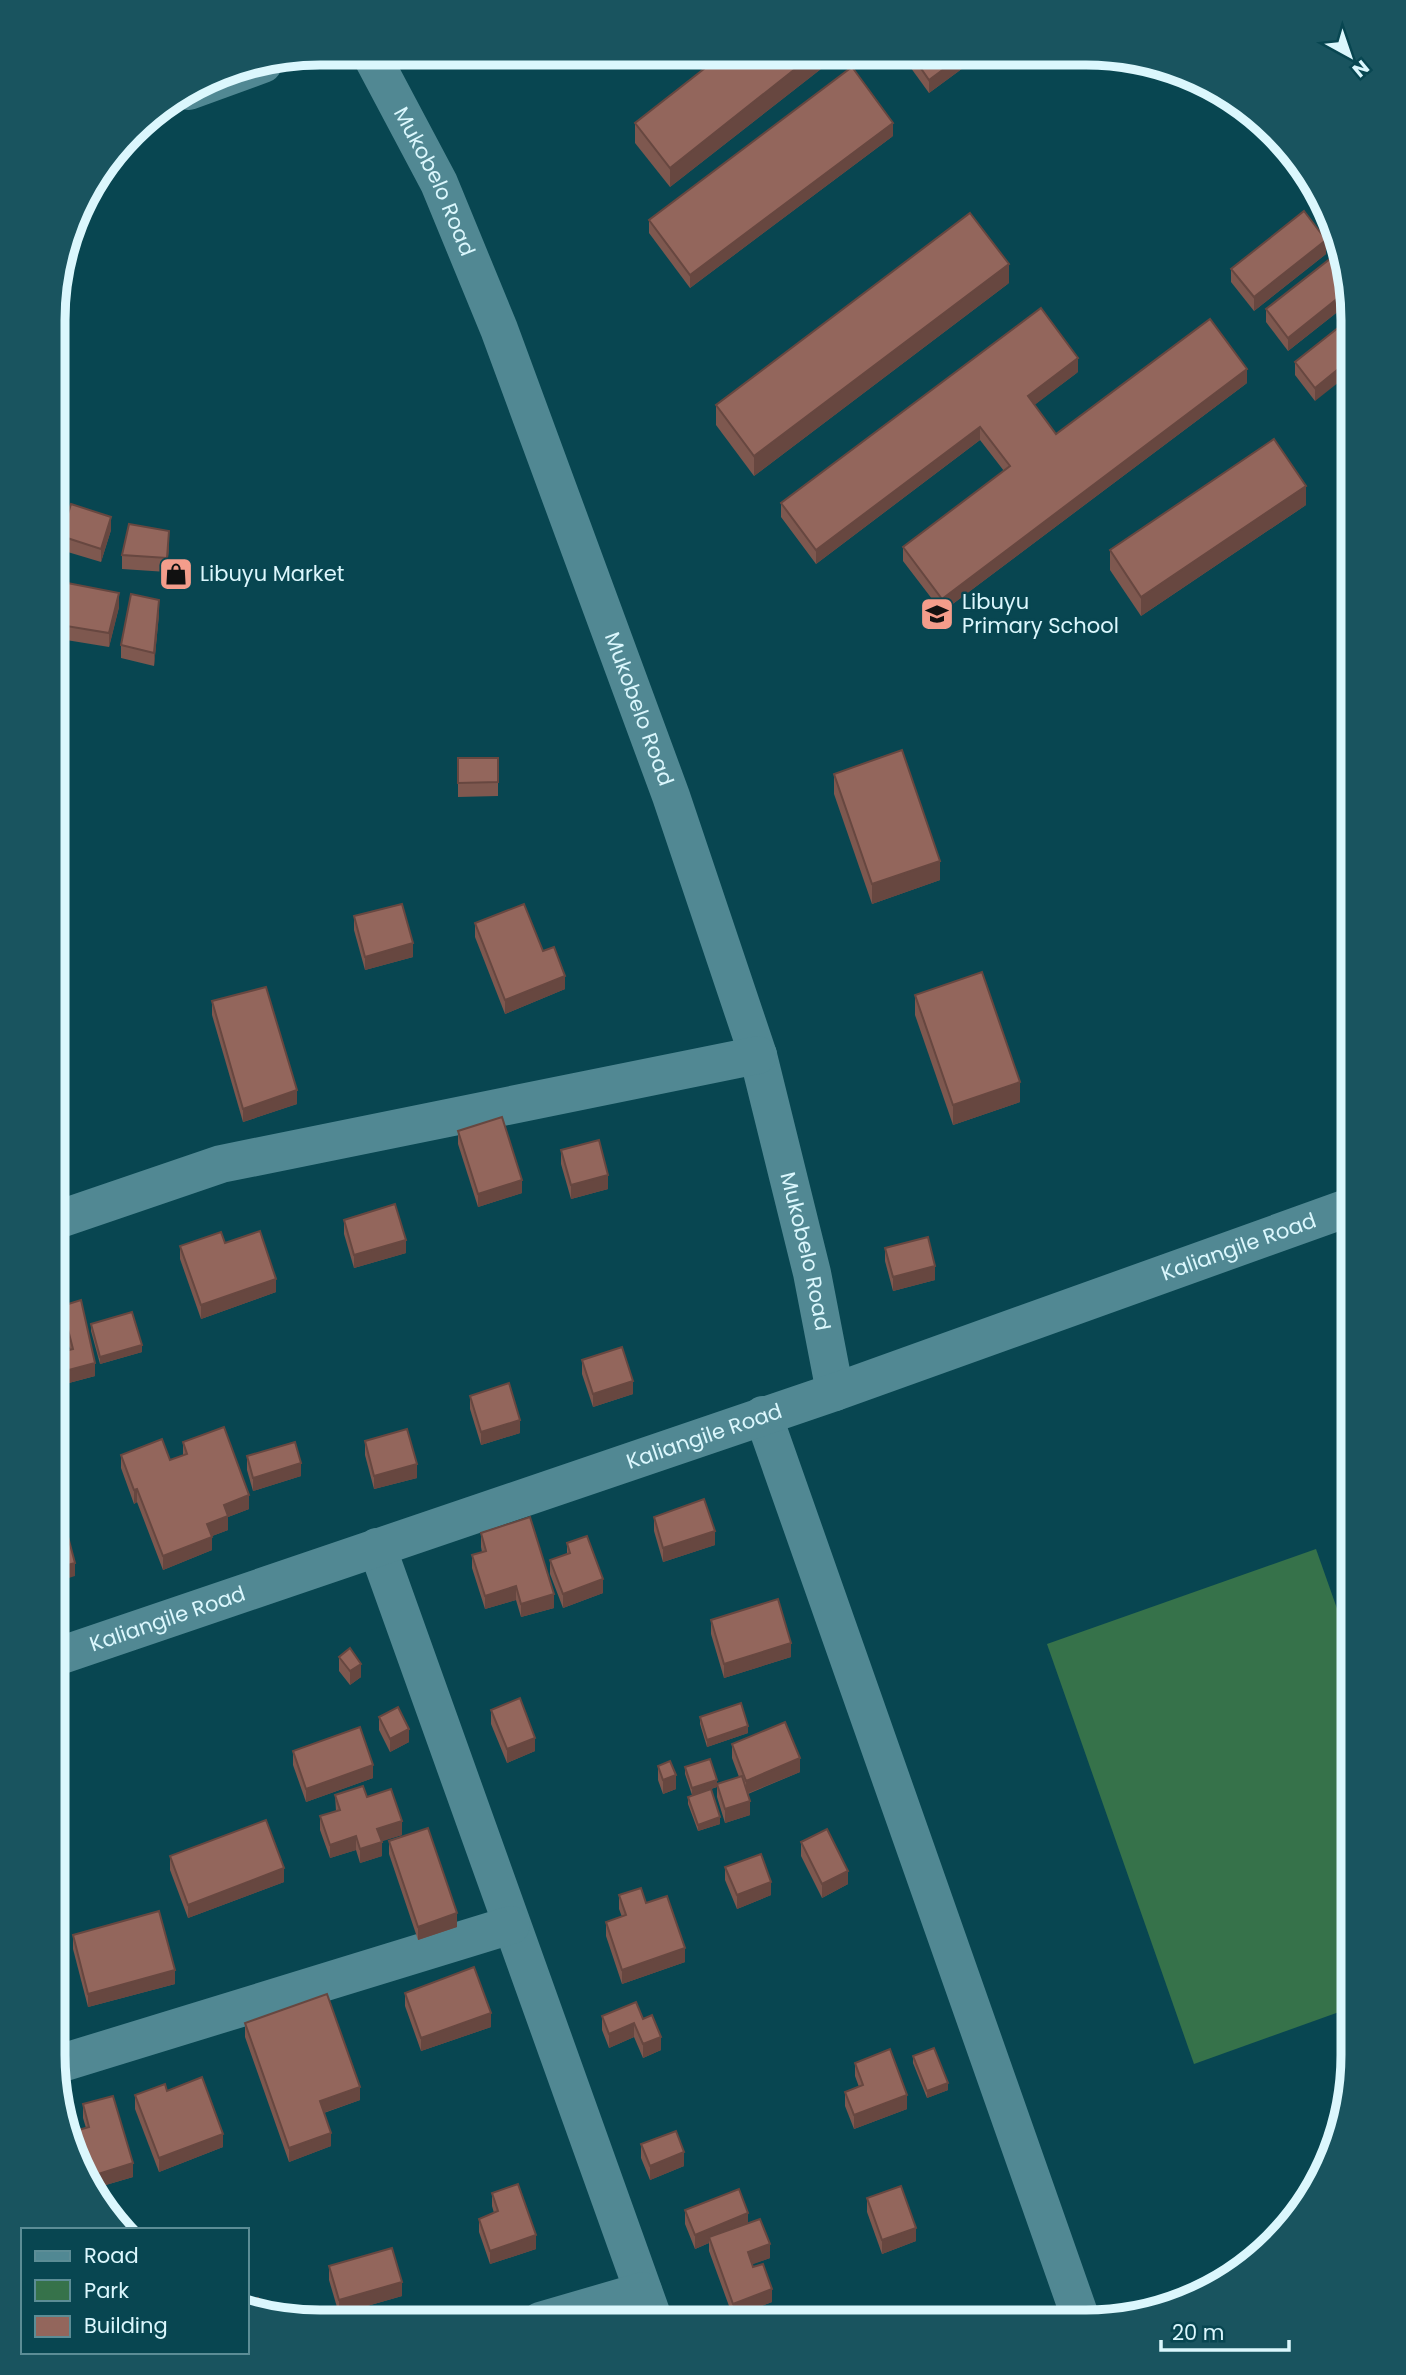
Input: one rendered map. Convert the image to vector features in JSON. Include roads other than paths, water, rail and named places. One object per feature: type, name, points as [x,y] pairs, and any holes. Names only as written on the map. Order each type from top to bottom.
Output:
[{"type":"street","name":"Mukobelo Road","points":[[376,65],[439,183],[499,329],[671,796],[758,1055],[812,1273],[835,1392]]},
{"type":"street","points":[[65,1217],[221,1164],[758,1055]]},
{"type":"street","name":"Kaliangile Road","points":[[65,1654],[835,1392],[1341,1210]]},
{"type":"street","points":[[763,1416],[1078,2310]]},
{"type":"street","points":[[377,1547],[649,2306],[620,2310]]},
{"type":"street","points":[[65,2063],[511,1926]]},
{"type":"place","name":"Libuyu Market","points":[[176,574]]},
{"type":"place","name":"Libuyu Primary School","points":[[937,614]]}]
